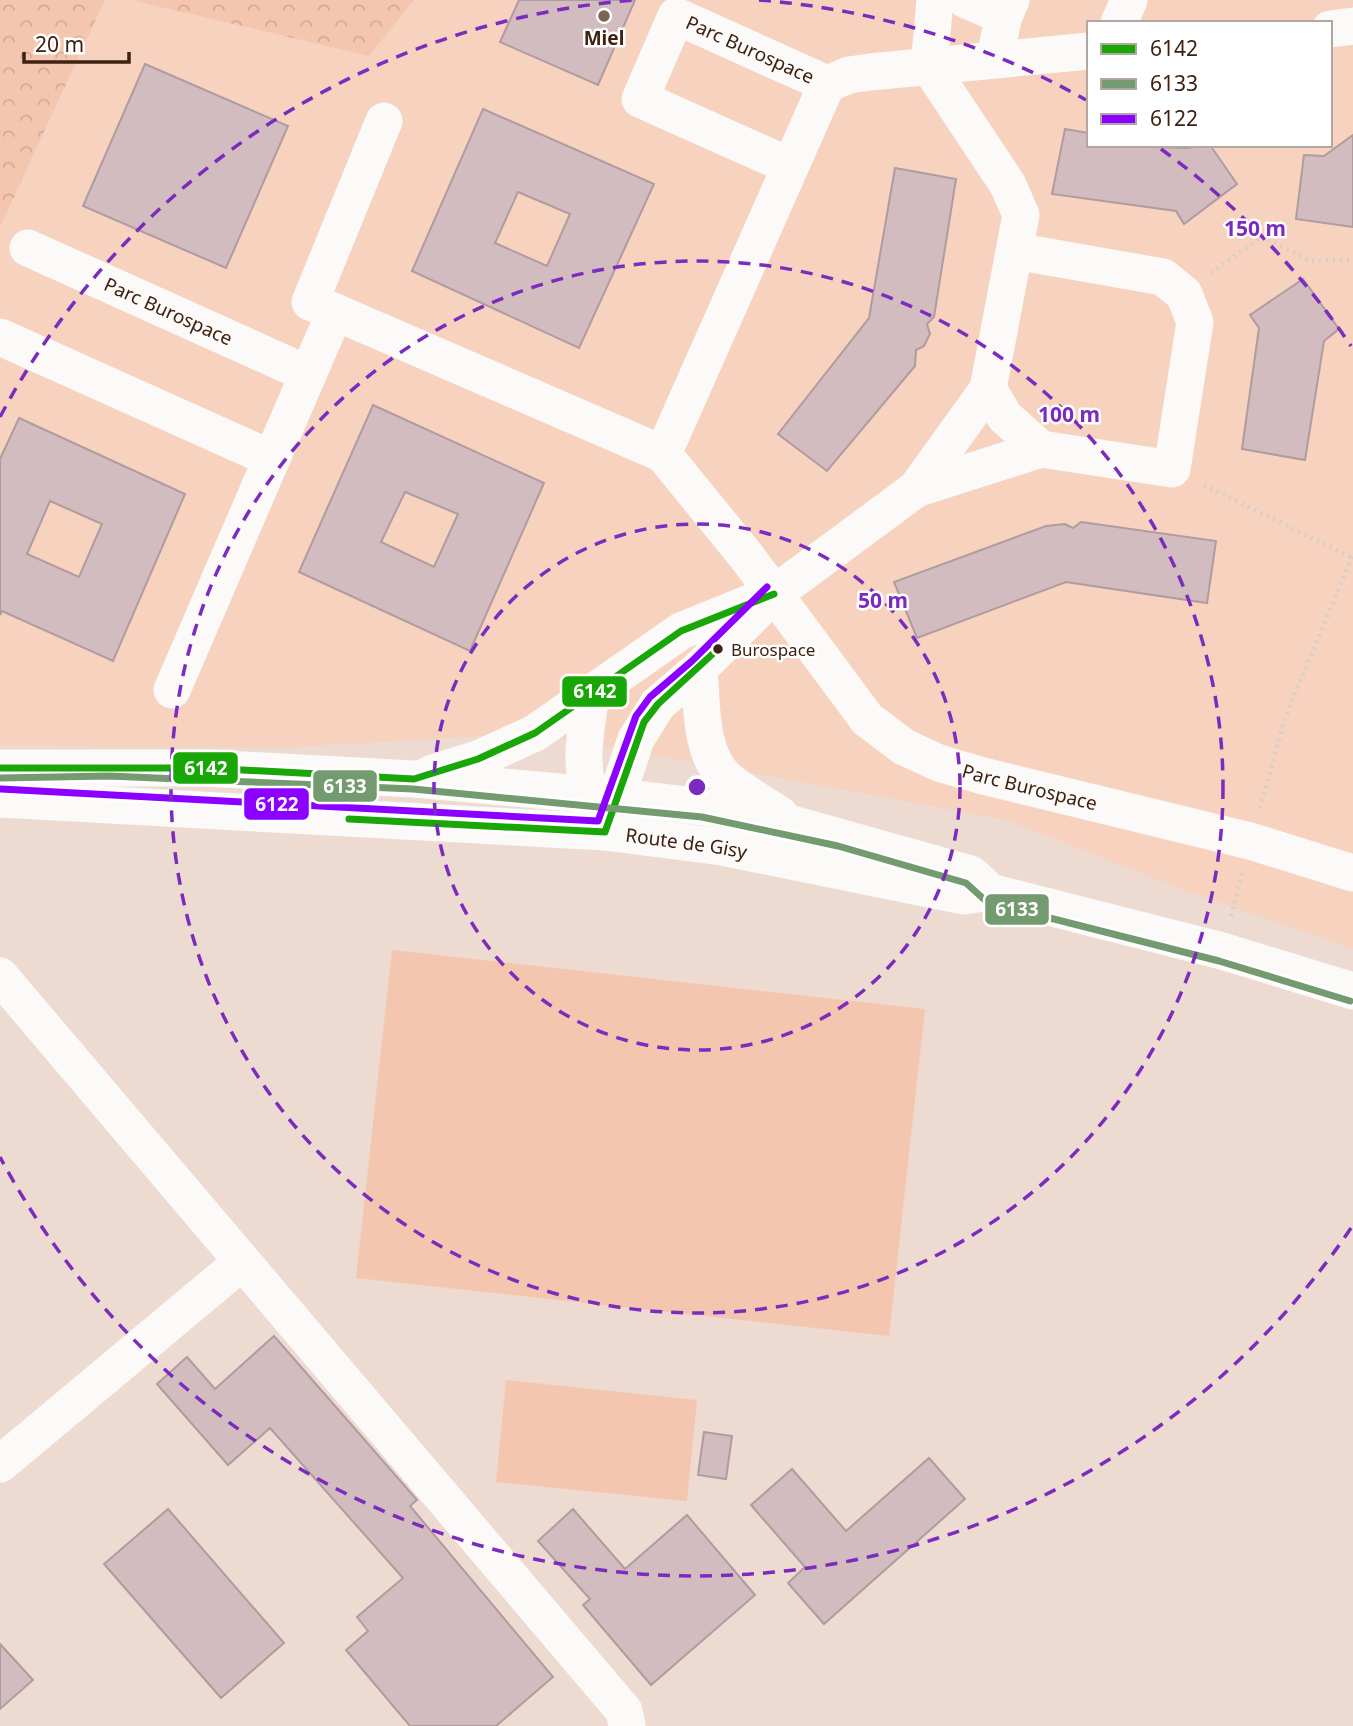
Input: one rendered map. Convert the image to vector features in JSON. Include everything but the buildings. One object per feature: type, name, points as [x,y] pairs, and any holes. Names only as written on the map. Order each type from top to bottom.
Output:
[{"type":"street","points":[[602,796],[644,722],[658,705],[774,594],[916,489],[988,389],[1021,215],[1017,200],[929,66],[935,0]]},
{"type":"street","points":[[966,0],[1008,8],[994,60]]},
{"type":"street","points":[[1120,21],[1129,0]]},
{"type":"street","name":"Parc Burospace","points":[[790,166],[640,99],[676,16],[827,84]]},
{"type":"street","points":[[1332,29],[1353,26]]},
{"type":"street","name":"Parc Burospace","points":[[663,454],[827,84],[849,75],[1087,51]]},
{"type":"street","name":"Parc Burospace","points":[[384,121],[310,302],[663,454],[774,594],[867,719],[904,747],[939,763],[983,776],[1250,841],[1353,873]]},
{"type":"street","name":"Parc Burospace","points":[[28,247],[309,374]]},
{"type":"street","points":[[916,489],[1041,449],[1172,469],[1195,321],[1184,294],[1163,276],[1015,251]]},
{"type":"street","points":[[172,690],[335,312]]},
{"type":"street","points":[[0,337],[272,459]]},
{"type":"street","points":[[988,389],[1005,417],[1041,449]]},
{"type":"street","points":[[414,779],[515,743],[591,695],[681,631],[774,594]]},
{"type":"street","points":[[699,668],[705,733],[713,761],[724,777],[796,825]]},
{"type":"street","points":[[591,695],[582,764],[602,796],[605,832]]},
{"type":"street","name":"Route de Gisy","points":[[0,768],[205,768],[414,779],[704,807],[796,825],[971,874],[990,892]]},
{"type":"street","name":"Route de Gisy","points":[[0,799],[605,832],[722,847],[964,896],[990,892],[1222,951],[1353,991]]},
{"type":"street","points":[[0,976],[624,1711],[627,1726]]},
{"type":"street","points":[[0,1464],[242,1262]]},
{"type":"path","points":[[1184,294],[1262,236],[1311,261],[1353,259]]},
{"type":"path","points":[[1172,469],[1353,557],[1285,718],[1222,951]]},
{"type":"shaded area","points":[[105,0],[131,0],[369,56],[414,0],[1353,0],[1353,949],[1184,890],[1007,820],[535,733],[281,748],[0,746],[0,227]]},
{"type":"green space","points":[[0,0],[105,0],[0,227]]},
{"type":"green space","points":[[131,0],[414,0],[369,56]]},
{"type":"green space","points":[[392,950],[925,1009],[889,1336],[356,1278]]},
{"type":"green space","points":[[506,1380],[697,1400],[687,1501],[496,1482]]},
{"type":"transit line","name":"6122","points":[[1,789],[598,821],[636,716],[650,697],[692,661],[767,587]]},
{"type":"transit line","name":"6142","points":[[0,768],[205,768],[414,779],[478,759],[535,733],[681,631],[774,594]]},
{"type":"transit line","name":"6142","points":[[605,832],[644,722],[658,704],[718,649]]},
{"type":"transit line","name":"6133","points":[[0,778],[109,776],[413,789],[702,817],[838,846],[966,883],[987,902],[1219,961],[1350,1001]]},
{"type":"transit line","name":"6142","points":[[349,819],[605,832]]},
{"type":"place","name":"Miel","points":[[604,16]]},
{"type":"place","name":"Burospace","points":[[718,649]]}]
